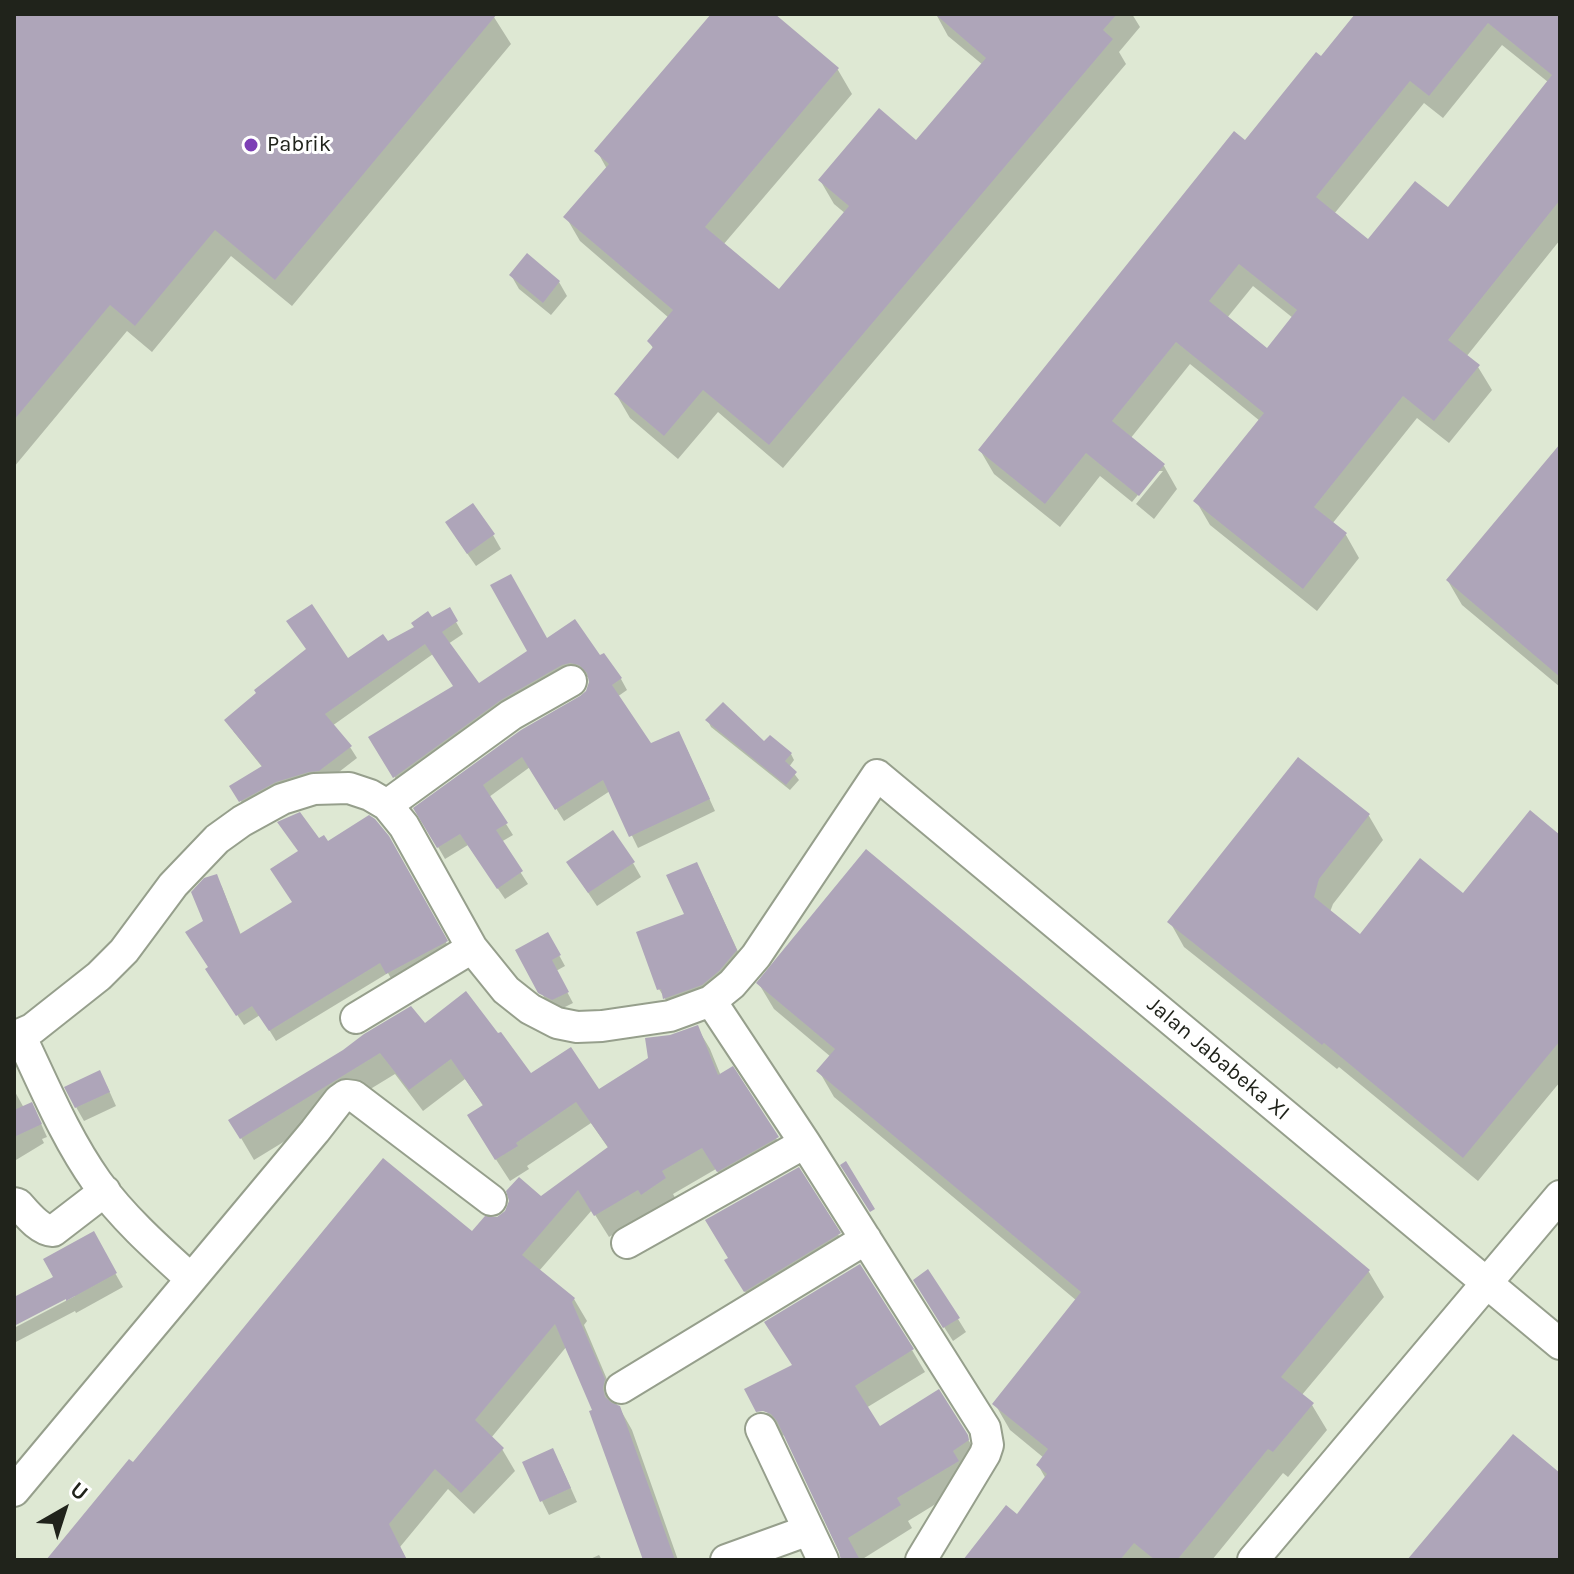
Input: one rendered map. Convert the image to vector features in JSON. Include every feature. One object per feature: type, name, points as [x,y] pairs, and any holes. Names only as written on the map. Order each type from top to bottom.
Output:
[{"type":"street","points":[[387,805],[511,715],[571,681]]},
{"type":"street","name":"Jalan Jababeka XI","points":[[711,1001],[732,984],[756,956],[877,775],[1560,1344]]},
{"type":"street","points":[[191,1279],[145,1238],[105,1191],[64,1129],[17,1036],[55,1013],[99,976],[124,951],[173,885],[196,860],[217,839],[242,821],[282,799],[314,789],[349,788],[370,795],[387,805],[404,826],[472,948],[506,990],[530,1009],[557,1023],[577,1027],[602,1026],[670,1016],[711,1001],[805,1143],[985,1428],[988,1437],[985,1454],[921,1560]]},
{"type":"street","points":[[356,1018],[472,948]]},
{"type":"street","points":[[14,1491],[339,1100],[348,1094],[491,1200]]},
{"type":"street","points":[[627,1243],[805,1143]]},
{"type":"street","points":[[14,1203],[34,1221],[53,1231],[105,1191]]},
{"type":"street","points":[[1253,1560],[1560,1196]]},
{"type":"street","points":[[621,1388],[866,1239]]},
{"type":"street","points":[[761,1429],[823,1560]]},
{"type":"street","points":[[726,1560],[809,1530]]},
{"type":"building","name":"Pabrik","points":[[14,14],[497,14],[275,280],[215,230],[135,326],[110,305],[14,420]]},
{"type":"building","points":[[711,14],[775,14],[839,68],[705,227],[779,289],[849,206],[818,180],[879,108],[916,140],[986,58],[935,14],[1117,14],[1103,30],[1113,39],[769,445],[703,390],[664,436],[614,394],[653,347],[647,341],[673,310],[563,217],[609,164],[594,151]]},
{"type":"building","points":[[1355,14],[1560,14],[1560,200],[1448,340],[1480,365],[1434,421],[1403,396],[1314,507],[1347,533],[1303,589],[1193,501],[1264,413],[1176,342],[1112,421],[1165,464],[1139,496],[1086,453],[1045,504],[978,450],[1234,131],[1245,140],[1316,52],[1321,56]],"holes":[[[1488,23],[1552,75],[1448,207],[1415,181],[1368,239],[1316,197],[1410,81],[1429,96]],[[1239,264],[1297,310],[1267,348],[1209,301]]]},
{"type":"building","points":[[527,253],[560,281],[543,303],[509,275]]},
{"type":"building","points":[[1560,444],[1560,677],[1446,580]]},
{"type":"building","points":[[473,503],[495,534],[467,554],[445,522]]},
{"type":"building","points":[[511,574],[547,638],[575,619],[600,655],[604,653],[622,678],[612,685],[651,743],[679,731],[710,799],[629,837],[603,780],[555,810],[522,757],[483,785],[508,823],[496,830],[523,871],[497,889],[460,834],[437,848],[413,808],[521,730],[580,696],[589,682],[587,673],[579,665],[562,665],[501,700],[393,778],[368,737],[453,686],[425,644],[325,714],[352,746],[319,771],[276,782],[239,802],[229,786],[262,766],[224,720],[256,693],[254,690],[306,649],[286,621],[312,604],[348,658],[383,634],[388,641],[414,627],[411,623],[428,611],[432,617],[450,607],[458,621],[442,632],[479,683],[527,651],[490,585]]},
{"type":"building","points":[[723,702],[764,741],[770,735],[792,753],[785,761],[797,772],[786,785],[705,720]]},
{"type":"building","points":[[1298,757],[1370,814],[1319,879],[1314,897],[1360,934],[1420,858],[1463,893],[1530,810],[1560,835],[1560,1041],[1463,1158],[1324,1043],[1322,1045],[1167,922]]},
{"type":"building","points":[[300,812],[319,838],[324,835],[328,841],[369,815],[375,819],[389,836],[448,941],[386,974],[380,963],[269,1031],[252,1006],[236,1016],[185,932],[203,921],[191,892],[204,878],[217,874],[240,934],[292,902],[270,869],[298,851],[277,822]]},
{"type":"building","points":[[613,830],[635,862],[588,893],[566,862]]},
{"type":"building","points":[[866,849],[1370,1270],[1281,1377],[1314,1403],[1273,1452],[1268,1449],[1177,1560],[1155,1560],[1134,1543],[1120,1560],[963,1560],[1006,1505],[1017,1514],[1047,1474],[1036,1465],[1048,1449],[992,1404],[1081,1292],[816,1071],[835,1049],[756,983]]},
{"type":"building","points":[[697,862],[737,950],[702,985],[663,999],[636,932],[684,914],[666,875]]},
{"type":"building","points":[[548,932],[561,955],[552,960],[569,992],[552,1000],[538,993],[515,950]]},
{"type":"building","points":[[466,991],[531,1073],[571,1047],[599,1089],[648,1058],[645,1038],[670,1035],[698,1025],[718,1075],[733,1066],[779,1137],[717,1172],[702,1148],[662,1171],[666,1178],[641,1195],[638,1190],[594,1216],[578,1190],[522,1255],[575,1298],[572,1302],[605,1379],[605,1397],[620,1406],[675,1560],[643,1560],[589,1411],[592,1410],[555,1324],[475,1420],[504,1448],[461,1493],[435,1469],[389,1524],[407,1560],[46,1560],[129,1459],[133,1462],[383,1158],[472,1231],[485,1216],[497,1217],[505,1211],[509,1201],[506,1191],[519,1177],[541,1196],[608,1147],[576,1102],[495,1160],[467,1115],[483,1105],[451,1059],[409,1090],[380,1053],[240,1139],[228,1120],[411,1006],[425,1023]]},
{"type":"building","points":[[100,1070],[110,1092],[75,1108],[64,1087]]},
{"type":"building","points":[[32,1102],[42,1124],[14,1137],[14,1110]]},
{"type":"building","points":[[846,1161],[875,1209],[870,1212],[840,1165]]},
{"type":"building","points":[[799,1167],[841,1233],[744,1292],[705,1220]]},
{"type":"building","points":[[94,1231],[117,1273],[14,1326],[14,1297],[53,1277],[43,1259]]},
{"type":"building","points":[[860,1264],[914,1349],[855,1386],[880,1426],[939,1389],[969,1440],[953,1451],[959,1461],[897,1498],[901,1505],[848,1538],[860,1560],[841,1560],[777,1421],[771,1414],[756,1412],[744,1389],[792,1365],[764,1322]]},
{"type":"building","points":[[928,1269],[960,1318],[943,1328],[913,1280]]},
{"type":"building","points":[[1513,1434],[1560,1473],[1560,1560],[1407,1560]]},
{"type":"building","points":[[553,1448],[571,1488],[540,1502],[522,1462]]},
{"type":"place","name":"Pabrik","points":[[251,145]]}]
